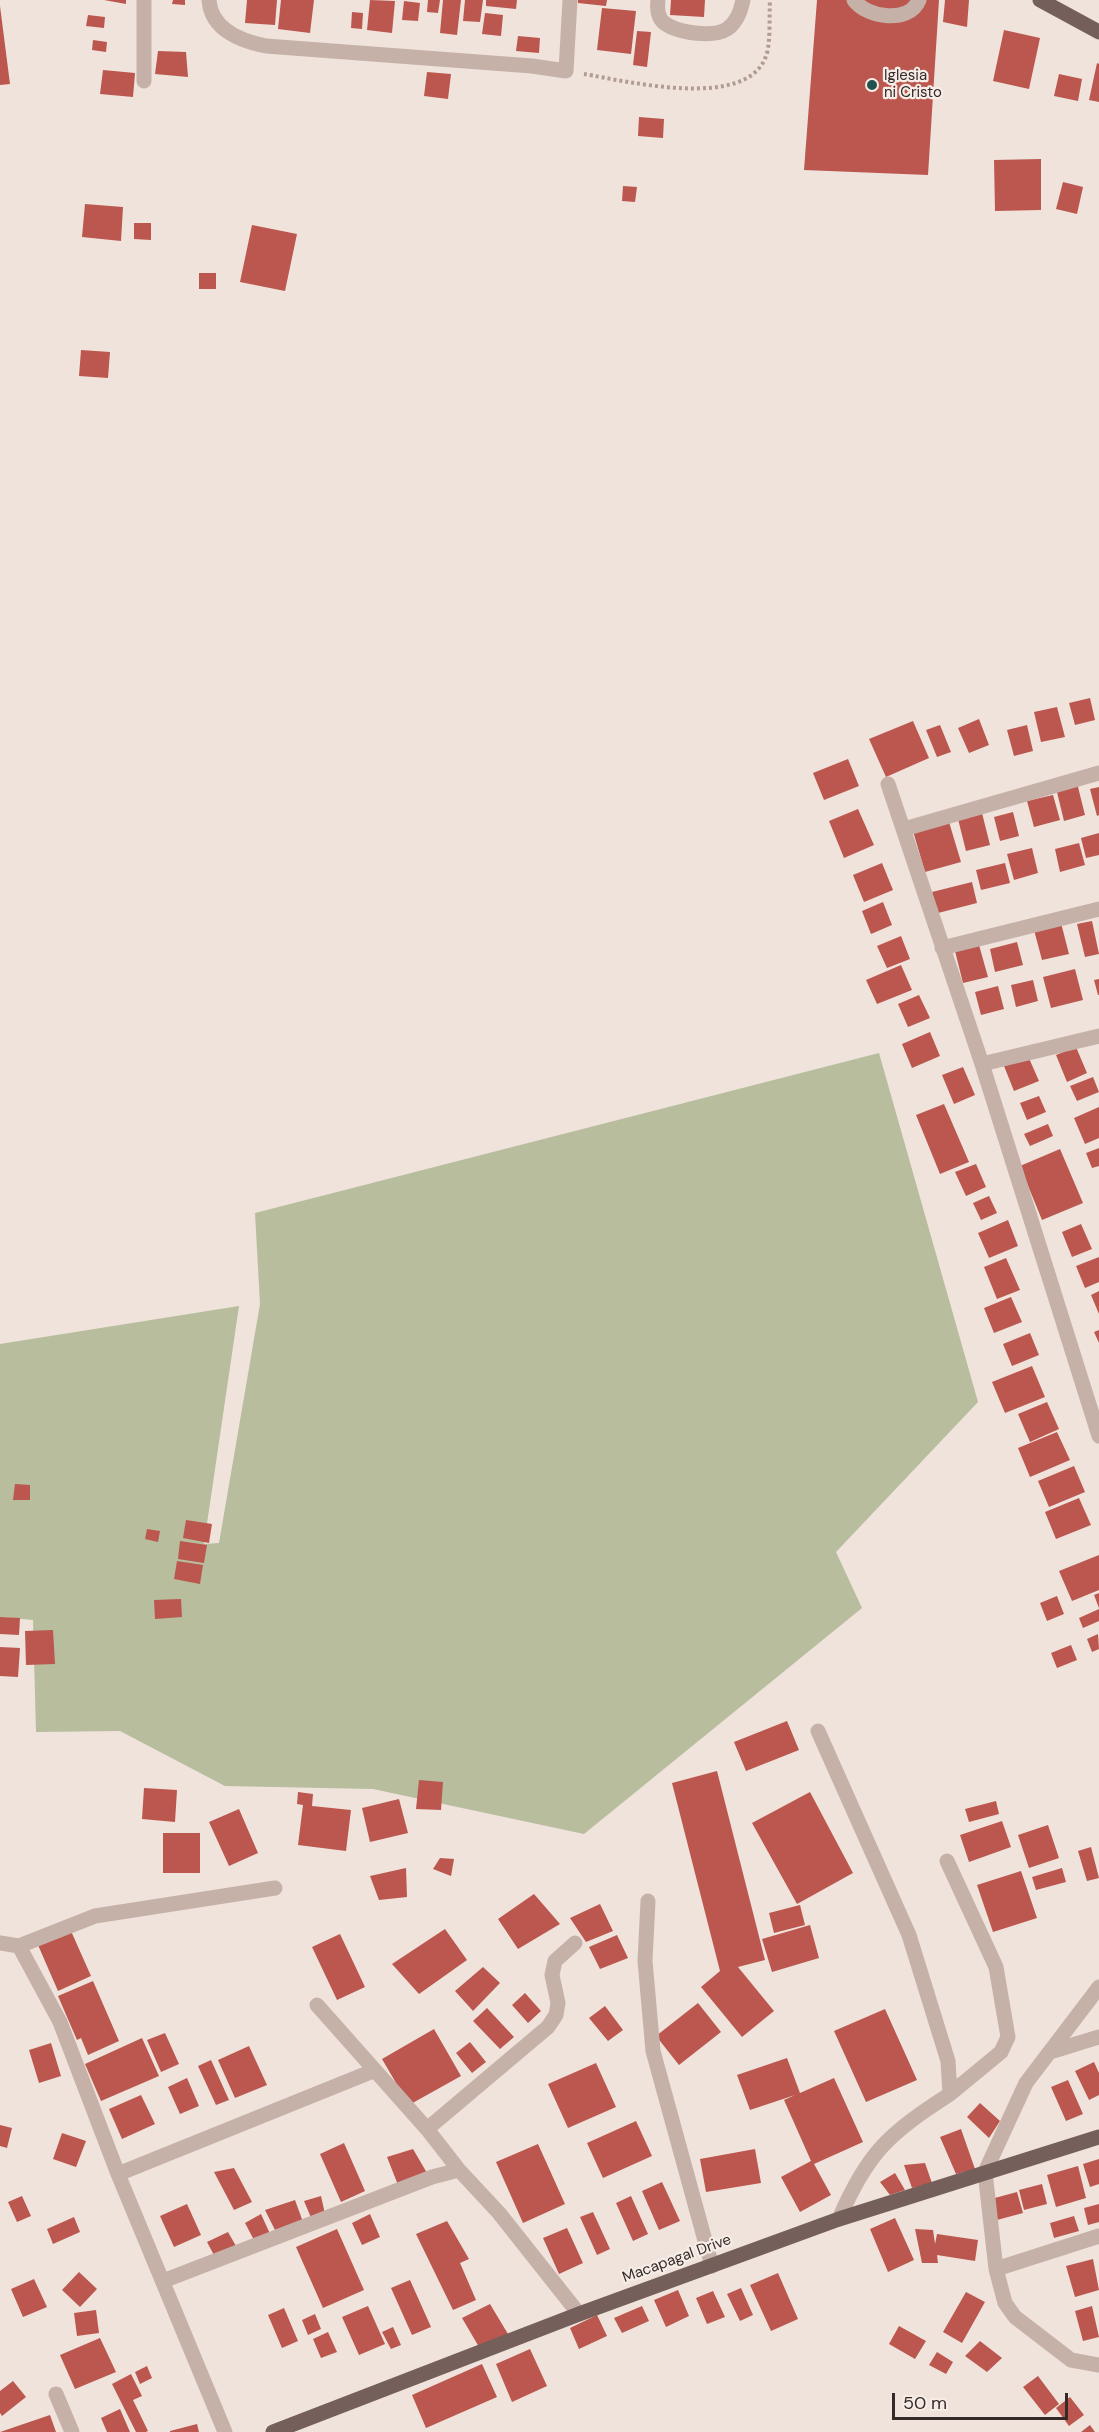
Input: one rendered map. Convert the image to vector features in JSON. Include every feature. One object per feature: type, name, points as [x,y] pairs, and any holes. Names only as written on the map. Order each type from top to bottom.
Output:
[{"type":"main road","points":[[1049,2],[1099,32]]},
{"type":"main road","name":"Macapagal Drive","points":[[273,2432],[579,2314],[839,2219],[1099,2137]]},
{"type":"street","points":[[144,0],[144,81]]},
{"type":"street","points":[[208,0],[219,24],[231,36],[266,46],[532,66],[566,71],[570,0]]},
{"type":"street","points":[[658,0],[658,14],[662,21],[672,28],[717,34],[729,28],[738,16],[743,0]]},
{"type":"street","points":[[854,0],[864,11],[883,15],[900,15],[913,9],[919,0]]},
{"type":"street","points":[[904,829],[1099,773]]},
{"type":"street","points":[[888,784],[982,1064],[1099,1436]]},
{"type":"street","points":[[942,948],[1099,909]]},
{"type":"street","points":[[982,1064],[1099,1036]]},
{"type":"street","points":[[818,1731],[909,1935],[948,2061],[950,2094]]},
{"type":"street","points":[[839,2219],[851,2192],[880,2146],[908,2122],[950,2094],[1001,2052],[1008,2037],[996,1967],[947,1861]]},
{"type":"street","points":[[0,1943],[19,1946],[94,1916],[275,1888]]},
{"type":"street","points":[[648,1901],[645,1961],[653,2051],[711,2266]]},
{"type":"street","points":[[427,2129],[548,2027],[556,2015],[558,2002],[552,1975],[555,1961],[575,1943]]},
{"type":"street","points":[[19,1946],[60,2022],[118,2174],[225,2432]]},
{"type":"street","points":[[1099,1987],[1083,2004],[1026,2083],[1016,2100],[985,2172],[996,2269],[1005,2303],[1015,2317],[1071,2360],[1099,2365]]},
{"type":"street","points":[[317,2005],[499,2213],[579,2314]]},
{"type":"street","points":[[1050,2052],[1099,2037]]},
{"type":"street","points":[[118,2174],[374,2071]]},
{"type":"street","points":[[163,2281],[432,2176],[459,2170]]},
{"type":"street","points":[[996,2269],[1099,2236]]},
{"type":"street","points":[[56,2394],[72,2432]]},
{"type":"path","points":[[566,71],[677,88],[717,88],[751,77],[766,56],[770,0]]},
{"type":"green space","points":[[879,1053],[978,1402],[836,1552],[862,1608],[584,1834],[373,1789],[225,1786],[120,1731],[36,1732],[33,1620],[0,1617],[0,1344],[239,1306],[204,1544],[219,1543],[260,1304],[255,1213]]},
{"type":"building","points":[[104,0],[126,0],[126,4]]},
{"type":"building","points":[[173,0],[185,0],[185,5],[172,4]]},
{"type":"building","points":[[247,0],[277,0],[275,25],[245,23]]},
{"type":"building","points":[[281,0],[314,0],[310,33],[278,29]]},
{"type":"building","points":[[370,0],[395,1],[392,33],[367,30]]},
{"type":"building","points":[[428,0],[440,0],[438,13],[427,12]]},
{"type":"building","points":[[443,0],[461,0],[457,35],[440,33]]},
{"type":"building","points":[[465,0],[483,0],[480,22],[463,21]]},
{"type":"building","points":[[486,0],[517,0],[516,9],[486,6]]},
{"type":"building","points":[[578,0],[607,0],[606,6],[578,3]]},
{"type":"building","points":[[671,0],[705,0],[704,17],[670,15]]},
{"type":"building","name":"Iglesia ni Cristo","points":[[817,0],[939,0],[928,175],[804,170]]},
{"type":"building","points":[[945,0],[969,0],[967,27],[943,22]]},
{"type":"building","points":[[404,1],[420,3],[418,21],[402,20]]},
{"type":"building","points":[[0,6],[10,84],[0,85]]},
{"type":"building","points":[[602,8],[636,11],[631,54],[597,50]]},
{"type":"building","points":[[352,12],[363,13],[362,29],[351,28]]},
{"type":"building","points":[[485,13],[503,15],[501,36],[482,34]]},
{"type":"building","points":[[88,15],[105,17],[104,28],[86,26]]},
{"type":"building","points":[[1004,30],[1040,38],[1029,89],[993,81]]},
{"type":"building","points":[[637,31],[651,32],[647,67],[633,65]]},
{"type":"building","points":[[518,36],[540,38],[539,53],[516,51]]},
{"type":"building","points":[[93,40],[107,42],[106,52],[92,50]]},
{"type":"building","points":[[158,51],[186,52],[188,77],[155,74]]},
{"type":"building","points":[[1097,63],[1099,64],[1099,102],[1089,100]]},
{"type":"building","points":[[103,70],[135,73],[133,97],[100,94]]},
{"type":"building","points":[[427,72],[451,74],[448,99],[424,96]]},
{"type":"building","points":[[1059,74],[1082,79],[1078,101],[1054,96]]},
{"type":"building","points":[[639,117],[664,119],[663,138],[638,136]]},
{"type":"building","points":[[1041,159],[1041,210],[995,211],[994,160]]},
{"type":"building","points":[[1063,182],[1083,187],[1077,214],[1056,209]]},
{"type":"building","points":[[623,186],[637,187],[635,202],[622,201]]},
{"type":"building","points":[[85,204],[123,207],[121,241],[82,237]]},
{"type":"building","points":[[134,223],[151,223],[151,240],[134,239]]},
{"type":"building","points":[[252,225],[297,234],[285,291],[240,282]]},
{"type":"building","points":[[199,273],[216,273],[216,289],[199,289]]},
{"type":"building","points":[[81,350],[110,352],[108,378],[79,376]]},
{"type":"building","points":[[1090,698],[1095,720],[1075,725],[1069,703]]},
{"type":"building","points":[[1057,707],[1065,737],[1041,742],[1034,712]]},
{"type":"building","points":[[979,719],[989,745],[969,753],[958,728]]},
{"type":"building","points":[[913,721],[929,758],[886,777],[869,739]]},
{"type":"building","points":[[940,725],[951,752],[937,757],[926,730]]},
{"type":"building","points":[[1027,725],[1033,751],[1014,756],[1007,730]]},
{"type":"building","points":[[848,759],[859,786],[824,800],[813,773]]},
{"type":"building","points":[[1077,783],[1085,815],[1064,821],[1056,788]]},
{"type":"building","points":[[1099,787],[1099,815],[1097,816],[1090,789]]},
{"type":"building","points":[[1053,795],[1060,820],[1034,827],[1027,801]]},
{"type":"building","points":[[858,809],[874,845],[844,858],[829,821]]},
{"type":"building","points":[[1013,812],[1019,836],[1000,841],[994,817]]},
{"type":"building","points":[[982,813],[990,845],[966,851],[958,819]]},
{"type":"building","points":[[949,822],[961,862],[925,872],[913,831]]},
{"type":"building","points":[[1099,833],[1099,855],[1086,858],[1081,838]]},
{"type":"building","points":[[1079,843],[1085,865],[1060,872],[1055,849]]},
{"type":"building","points":[[1032,848],[1038,873],[1014,880],[1007,854]]},
{"type":"building","points":[[882,863],[893,890],[864,902],[853,875]]},
{"type":"building","points":[[1005,863],[1010,883],[981,890],[976,870]]},
{"type":"building","points":[[972,882],[977,903],[938,913],[932,892]]},
{"type":"building","points":[[883,902],[892,925],[871,934],[862,911]]},
{"type":"building","points":[[1092,921],[1099,954],[1085,957],[1077,924]]},
{"type":"building","points":[[1061,923],[1069,954],[1042,960],[1034,930]]},
{"type":"building","points":[[901,936],[910,959],[887,968],[877,946]]},
{"type":"building","points":[[1017,942],[1023,965],[995,972],[990,949]]},
{"type":"building","points":[[979,945],[988,977],[963,983],[955,951]]},
{"type":"building","points":[[901,965],[912,990],[877,1004],[866,980]]},
{"type":"building","points":[[1075,969],[1083,1000],[1051,1008],[1043,977]]},
{"type":"building","points":[[1099,979],[1099,995],[1098,995],[1094,980]]},
{"type":"building","points":[[1033,980],[1038,1001],[1016,1007],[1011,985]]},
{"type":"building","points":[[998,986],[1004,1009],[981,1015],[975,992]]},
{"type":"building","points":[[919,995],[930,1018],[908,1027],[898,1004]]},
{"type":"building","points":[[930,1032],[940,1056],[912,1068],[902,1044]]},
{"type":"building","points":[[1076,1047],[1087,1073],[1067,1082],[1056,1055]]},
{"type":"building","points":[[1028,1056],[1039,1081],[1014,1091],[1004,1066]]},
{"type":"building","points":[[963,1067],[975,1095],[954,1104],[942,1075]]},
{"type":"building","points":[[1093,1077],[1099,1092],[1077,1101],[1070,1086]]},
{"type":"building","points":[[1039,1096],[1046,1112],[1027,1120],[1020,1103]]},
{"type":"building","points":[[944,1104],[969,1162],[940,1174],[916,1115]]},
{"type":"building","points":[[1099,1107],[1099,1138],[1085,1144],[1074,1118]]},
{"type":"building","points":[[1048,1124],[1053,1136],[1030,1146],[1024,1134]]},
{"type":"building","points":[[1099,1148],[1099,1166],[1092,1168],[1086,1153]]},
{"type":"building","points":[[1060,1149],[1083,1203],[1042,1220],[1020,1166]]},
{"type":"building","points":[[976,1164],[986,1187],[966,1196],[955,1172]]},
{"type":"building","points":[[989,1196],[997,1213],[981,1220],[973,1203]]},
{"type":"building","points":[[1008,1220],[1018,1246],[989,1258],[978,1233]]},
{"type":"building","points":[[1081,1224],[1092,1249],[1072,1257],[1062,1232]]},
{"type":"building","points":[[1099,1257],[1099,1282],[1085,1288],[1076,1266]]},
{"type":"building","points":[[1006,1258],[1020,1290],[997,1299],[984,1267]]},
{"type":"building","points":[[1099,1291],[1099,1314],[1091,1295]]},
{"type":"building","points":[[1011,1297],[1022,1322],[994,1333],[984,1308]]},
{"type":"building","points":[[1099,1330],[1099,1343],[1094,1332]]},
{"type":"building","points":[[1030,1333],[1039,1355],[1012,1366],[1003,1344]]},
{"type":"building","points":[[1032,1366],[1045,1397],[1005,1413],[992,1382]]},
{"type":"building","points":[[1047,1402],[1059,1429],[1030,1442],[1018,1414]]},
{"type":"building","points":[[1057,1432],[1070,1460],[1030,1477],[1018,1448]]},
{"type":"building","points":[[1074,1466],[1085,1492],[1049,1507],[1038,1481]]},
{"type":"building","points":[[15,1484],[30,1485],[30,1500],[13,1500]]},
{"type":"building","points":[[1079,1498],[1091,1525],[1056,1539],[1045,1512]]},
{"type":"building","points":[[186,1520],[212,1524],[209,1543],[183,1538]]},
{"type":"building","points":[[147,1529],[160,1531],[158,1542],[145,1539]]},
{"type":"building","points":[[180,1541],[207,1545],[204,1563],[178,1559]]},
{"type":"building","points":[[1099,1555],[1099,1590],[1072,1601],[1059,1571]]},
{"type":"building","points":[[177,1561],[203,1565],[200,1584],[174,1579]]},
{"type":"building","points":[[1099,1593],[1099,1608],[1094,1595]]},
{"type":"building","points":[[1057,1596],[1064,1614],[1047,1621],[1040,1603]]},
{"type":"building","points":[[181,1599],[182,1617],[155,1619],[154,1600]]},
{"type":"building","points":[[1099,1609],[1099,1621],[1083,1628],[1079,1618]]},
{"type":"building","points":[[0,1617],[20,1618],[19,1635],[0,1634]]},
{"type":"building","points":[[53,1630],[55,1664],[26,1665],[25,1631]]},
{"type":"building","points":[[1098,1634],[1099,1649],[1092,1652],[1087,1639]]},
{"type":"building","points":[[1071,1645],[1077,1660],[1057,1668],[1051,1653]]},
{"type":"building","points":[[0,1647],[20,1648],[18,1677],[0,1676]]},
{"type":"building","points":[[787,1721],[799,1750],[746,1771],[734,1742]]},
{"type":"building","points":[[717,1771],[765,1960],[738,1967],[774,2011],[742,2037],[701,1987],[720,1971],[672,1783]]},
{"type":"building","points":[[419,1780],[443,1782],[441,1810],[416,1809]]},
{"type":"building","points":[[144,1788],[177,1790],[175,1822],[142,1819]]},
{"type":"building","points":[[298,1792],[313,1794],[312,1806],[351,1810],[346,1851],[298,1845],[303,1805],[297,1804]]},
{"type":"building","points":[[810,1792],[853,1873],[797,1904],[752,1823]]},
{"type":"building","points":[[399,1799],[408,1833],[370,1842],[362,1808]]},
{"type":"building","points":[[996,1801],[999,1814],[969,1822],[965,1809]]},
{"type":"building","points":[[239,1809],[258,1853],[229,1866],[209,1822]]},
{"type":"building","points":[[1002,1821],[1011,1847],[969,1862],[960,1835]]},
{"type":"building","points":[[1048,1825],[1059,1858],[1029,1868],[1018,1835]]},
{"type":"building","points":[[163,1833],[200,1833],[200,1873],[163,1873]]},
{"type":"building","points":[[1091,1847],[1099,1878],[1087,1881],[1078,1851]]},
{"type":"building","points":[[440,1858],[454,1859],[451,1876],[433,1869]]},
{"type":"building","points":[[406,1868],[407,1897],[379,1900],[370,1876]]},
{"type":"building","points":[[1062,1868],[1066,1882],[1036,1890],[1032,1877]]},
{"type":"building","points":[[1021,1871],[1037,1918],[993,1932],[977,1885]]},
{"type":"building","points":[[534,1894],[560,1924],[518,1949],[498,1919]]},
{"type":"building","points":[[600,1904],[613,1931],[586,1942],[570,1918]]},
{"type":"building","points":[[800,1905],[805,1925],[774,1933],[769,1913]]},
{"type":"building","points":[[810,1925],[819,1958],[772,1972],[762,1939]]},
{"type":"building","points":[[445,1929],[467,1960],[419,1994],[392,1964]]},
{"type":"building","points":[[71,1931],[91,1976],[58,1991],[38,1945]]},
{"type":"building","points":[[340,1934],[365,1987],[337,2000],[312,1947]]},
{"type":"building","points":[[617,1935],[628,1958],[600,1969],[589,1947]]},
{"type":"building","points":[[483,1967],[500,1983],[473,2011],[455,1991]]},
{"type":"building","points":[[93,1981],[119,2041],[88,2055],[81,2038],[77,2040],[58,1996]]},
{"type":"building","points":[[525,1993],[541,2011],[528,2023],[512,2005]]},
{"type":"building","points":[[698,2003],[721,2032],[679,2065],[656,2036]]},
{"type":"building","points":[[605,2006],[623,2030],[608,2041],[589,2018]]},
{"type":"building","points":[[487,2008],[514,2037],[500,2049],[473,2021]]},
{"type":"building","points":[[885,2009],[917,2080],[866,2102],[834,2031]]},
{"type":"building","points":[[434,2029],[461,2076],[409,2105],[382,2059]]},
{"type":"building","points":[[165,2033],[179,2064],[161,2072],[147,2040]]},
{"type":"building","points":[[142,2038],[159,2076],[101,2101],[85,2064]]},
{"type":"building","points":[[470,2042],[486,2062],[472,2073],[456,2053]]},
{"type":"building","points":[[51,2043],[61,2076],[39,2083],[29,2050]]},
{"type":"building","points":[[249,2046],[267,2085],[235,2098],[218,2060]]},
{"type":"building","points":[[787,2058],[800,2093],[834,2078],[863,2142],[814,2164],[831,2195],[800,2212],[781,2177],[811,2161],[784,2100],[795,2095],[750,2110],[737,2075]]},
{"type":"building","points":[[211,2060],[229,2100],[216,2105],[198,2066]]},
{"type":"building","points":[[1094,2062],[1099,2073],[1099,2095],[1089,2100],[1075,2071]]},
{"type":"building","points":[[596,2063],[616,2107],[568,2128],[548,2084]]},
{"type":"building","points":[[187,2078],[199,2106],[180,2114],[168,2087]]},
{"type":"building","points":[[1068,2080],[1083,2114],[1066,2121],[1051,2087]]},
{"type":"building","points":[[141,2095],[155,2124],[122,2139],[109,2109]]},
{"type":"building","points":[[980,2103],[1000,2121],[989,2138],[967,2117]]},
{"type":"building","points":[[636,2121],[652,2156],[603,2178],[587,2143]]},
{"type":"building","points":[[0,2125],[12,2128],[7,2148],[0,2146]]},
{"type":"building","points":[[961,2129],[975,2169],[956,2174],[940,2137]]},
{"type":"building","points":[[62,2133],[86,2141],[76,2167],[53,2159]]},
{"type":"building","points":[[344,2143],[365,2191],[341,2202],[320,2154]]},
{"type":"building","points":[[538,2144],[565,2204],[523,2223],[496,2162]]},
{"type":"building","points":[[413,2149],[427,2173],[398,2185],[387,2157]]},
{"type":"building","points":[[755,2149],[761,2183],[706,2192],[700,2159]]},
{"type":"building","points":[[1099,2159],[1099,2184],[1090,2187],[1083,2164]]},
{"type":"building","points":[[925,2163],[932,2183],[912,2188],[904,2165]]},
{"type":"building","points":[[1078,2166],[1086,2198],[1056,2207],[1047,2175]]},
{"type":"building","points":[[234,2168],[252,2202],[234,2210],[214,2172]]},
{"type":"building","points":[[895,2173],[905,2190],[890,2195],[880,2182]]},
{"type":"building","points":[[662,2182],[680,2221],[659,2230],[642,2191]]},
{"type":"building","points":[[1042,2184],[1047,2204],[1024,2210],[1019,2190]]},
{"type":"building","points":[[1017,2192],[1023,2213],[997,2220],[991,2199]]},
{"type":"building","points":[[22,2196],[31,2216],[17,2222],[8,2202]]},
{"type":"building","points":[[321,2196],[325,2214],[312,2220],[304,2201]]},
{"type":"building","points":[[631,2196],[648,2234],[633,2241],[616,2203]]},
{"type":"building","points":[[295,2200],[303,2222],[275,2230],[265,2210]]},
{"type":"building","points":[[187,2204],[201,2235],[174,2247],[160,2216]]},
{"type":"building","points":[[1099,2204],[1099,2222],[1088,2225],[1084,2208]]},
{"type":"building","points":[[593,2212],[610,2249],[597,2255],[580,2217]]},
{"type":"building","points":[[261,2214],[271,2236],[254,2240],[245,2223]]},
{"type":"building","points":[[370,2214],[380,2237],[362,2245],[352,2223]]},
{"type":"building","points":[[1074,2216],[1079,2231],[1054,2238],[1050,2223]]},
{"type":"building","points":[[74,2217],[80,2232],[53,2244],[47,2229]]},
{"type":"building","points":[[895,2218],[914,2260],[888,2272],[870,2229]]},
{"type":"building","points":[[447,2221],[469,2259],[460,2263],[476,2300],[453,2310],[416,2234]]},
{"type":"building","points":[[567,2228],[583,2263],[559,2274],[543,2238]]},
{"type":"building","points":[[337,2229],[364,2290],[323,2308],[296,2247]]},
{"type":"building","points":[[915,2229],[933,2230],[935,2244],[937,2234],[978,2240],[975,2261],[937,2255],[938,2263],[922,2263]]},
{"type":"building","points":[[228,2232],[236,2246],[215,2257],[207,2242]]},
{"type":"building","points":[[1093,2259],[1099,2290],[1075,2297],[1066,2266]]},
{"type":"building","points":[[79,2272],[97,2289],[80,2307],[62,2290]]},
{"type":"building","points":[[778,2273],[798,2319],[771,2331],[750,2285]]},
{"type":"building","points":[[34,2279],[47,2307],[23,2317],[11,2289]]},
{"type":"building","points":[[410,2280],[431,2327],[412,2335],[391,2288]]},
{"type":"building","points":[[741,2288],[753,2315],[740,2321],[727,2294]]},
{"type":"building","points":[[678,2290],[689,2316],[666,2327],[654,2300]]},
{"type":"building","points":[[713,2291],[725,2317],[707,2324],[696,2298]]},
{"type":"building","points":[[966,2292],[985,2302],[962,2343],[943,2332]]},
{"type":"building","points":[[490,2304],[508,2334],[479,2347],[462,2318]]},
{"type":"building","points":[[368,2306],[385,2344],[359,2355],[342,2317]]},
{"type":"building","points":[[642,2306],[649,2321],[622,2333],[614,2318]]},
{"type":"building","points":[[1092,2306],[1099,2337],[1083,2341],[1075,2311]]},
{"type":"building","points":[[284,2308],[298,2341],[282,2348],[268,2315]]},
{"type":"building","points":[[96,2310],[99,2333],[77,2336],[74,2313]]},
{"type":"building","points":[[315,2314],[321,2329],[308,2335],[302,2320]]},
{"type":"building","points":[[597,2315],[607,2336],[579,2349],[570,2328]]},
{"type":"building","points":[[899,2326],[926,2341],[915,2359],[889,2344]]},
{"type":"building","points":[[393,2327],[401,2345],[391,2349],[382,2332]]},
{"type":"building","points":[[328,2332],[337,2352],[321,2358],[313,2339]]},
{"type":"building","points":[[100,2338],[116,2372],[75,2389],[60,2355]]},
{"type":"building","points":[[980,2341],[1002,2358],[987,2372],[965,2356]]},
{"type":"building","points":[[530,2349],[547,2386],[512,2402],[496,2364]]},
{"type":"building","points":[[937,2352],[953,2362],[946,2374],[929,2365]]},
{"type":"building","points":[[482,2364],[497,2397],[426,2428],[412,2395]]},
{"type":"building","points":[[147,2366],[152,2378],[140,2384],[135,2372]]},
{"type":"building","points":[[131,2374],[142,2396],[133,2400],[148,2431],[146,2432],[136,2432],[112,2384]]},
{"type":"building","points":[[1038,2376],[1059,2404],[1045,2415],[1023,2387]]},
{"type":"building","points":[[13,2381],[26,2397],[2,2416],[0,2391]]},
{"type":"building","points":[[1070,2397],[1084,2415],[1069,2426],[1056,2408]]},
{"type":"building","points":[[120,2409],[130,2432],[107,2432],[101,2418]]},
{"type":"building","points":[[50,2415],[56,2432],[0,2432]]},
{"type":"building","points":[[197,2424],[199,2432],[170,2432],[170,2431]]},
{"type":"building","points":[[1090,2425],[1095,2432],[1081,2432]]},
{"type":"place","name":"Iglesia ni Cristo","points":[[872,85]]}]
